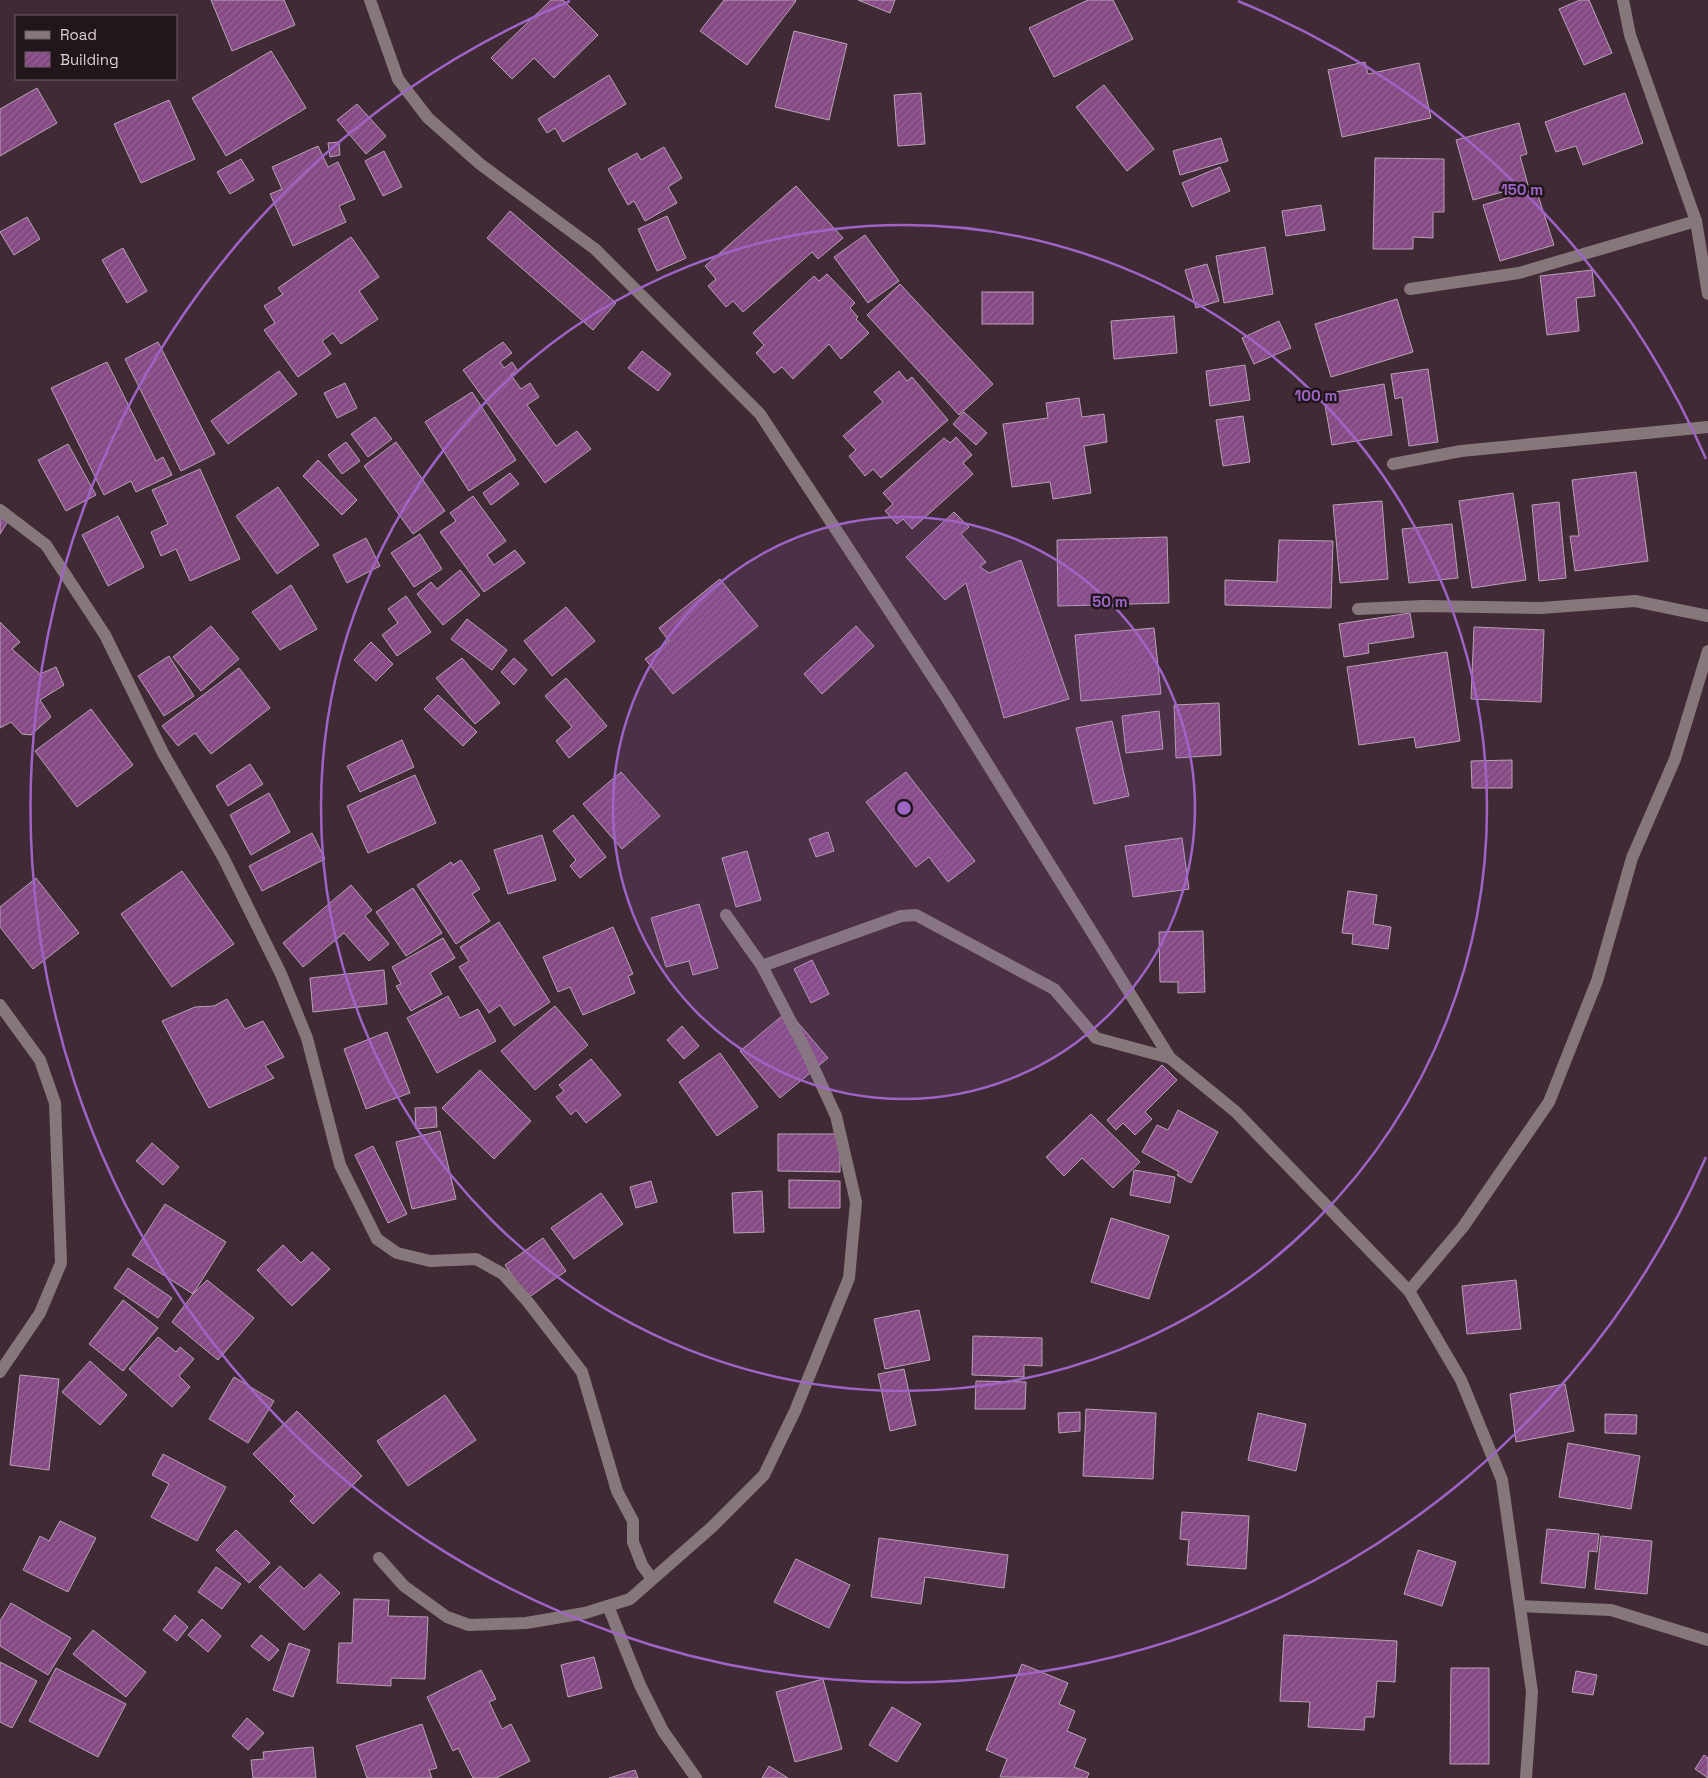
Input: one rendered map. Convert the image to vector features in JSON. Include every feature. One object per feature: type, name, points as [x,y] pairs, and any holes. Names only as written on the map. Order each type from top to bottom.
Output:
[{"type":"street","points":[[370,0],[398,79],[428,118],[480,164],[595,249],[760,414],[946,698],[1170,1058],[1236,1112],[1409,1292],[1461,1380],[1502,1480],[1532,1692],[1526,1778]]},
{"type":"street","points":[[1623,0],[1630,35],[1696,221],[1708,294]]},
{"type":"street","points":[[1410,289],[1519,273],[1696,221]]},
{"type":"street","points":[[1393,464],[1461,451],[1708,427]]},
{"type":"street","points":[[0,510],[46,545],[105,635],[163,753],[223,857],[281,974],[307,1038],[340,1165],[376,1239],[397,1253],[430,1260],[476,1259],[503,1274],[528,1302],[582,1372],[617,1490],[633,1521],[633,1542],[642,1565],[652,1579]]},
{"type":"street","points":[[1358,609],[1423,606],[1541,608],[1635,601],[1708,616]]},
{"type":"street","points":[[1409,1292],[1463,1227],[1549,1102],[1597,981],[1632,858],[1675,759],[1708,651]]},
{"type":"street","points":[[379,1558],[404,1586],[447,1617],[469,1625],[526,1623],[585,1613],[630,1599],[712,1527],[764,1475],[795,1411],[848,1278],[856,1202],[836,1116],[805,1049],[762,966],[726,915]]},
{"type":"street","points":[[762,966],[901,916],[916,915],[1054,989],[1096,1038],[1170,1058]]},
{"type":"street","points":[[0,1005],[40,1060],[55,1103],[61,1263],[40,1313],[0,1372]]},
{"type":"street","points":[[608,1606],[640,1685],[663,1732],[696,1778]]},
{"type":"street","points":[[1520,1606],[1611,1610],[1708,1640]]},
{"type":"building","points":[[211,0],[284,0],[295,25],[232,51]]},
{"type":"building","points":[[551,0],[563,0],[598,35],[554,78],[534,58],[512,79],[491,58]]},
{"type":"building","points":[[724,0],[796,1],[747,65],[700,31]]},
{"type":"building","points":[[858,0],[895,0],[890,13]]},
{"type":"building","points":[[1088,0],[1113,0],[1133,39],[1054,77],[1029,28]]},
{"type":"building","points":[[1580,0],[1589,0],[1612,53],[1584,65],[1559,9]]},
{"type":"building","points":[[794,31],[847,44],[829,120],[775,107]]},
{"type":"building","points":[[271,51],[306,108],[226,156],[192,98]]},
{"type":"building","points":[[1365,62],[1368,74],[1419,63],[1431,118],[1342,137],[1328,70]]},
{"type":"building","points":[[609,75],[626,104],[563,142],[555,128],[547,133],[538,119]]},
{"type":"building","points":[[1104,85],[1154,149],[1127,171],[1076,107]]},
{"type":"building","points":[[37,88],[57,123],[0,156],[0,109]]},
{"type":"building","points":[[921,93],[925,144],[898,146],[894,95]]},
{"type":"building","points":[[1625,93],[1643,143],[1583,165],[1576,146],[1556,152],[1545,122]]},
{"type":"building","points":[[169,100],[195,159],[141,183],[114,124]]},
{"type":"building","points":[[357,104],[386,136],[366,154],[337,120]]},
{"type":"building","points":[[1519,123],[1527,154],[1520,156],[1528,185],[1473,200],[1456,140]]},
{"type":"building","points":[[1221,138],[1228,161],[1180,175],[1173,151]]},
{"type":"building","points":[[339,142],[340,155],[330,157],[328,143]]},
{"type":"building","points":[[318,146],[328,167],[338,162],[355,199],[339,206],[346,222],[293,246],[270,194],[282,189],[272,167]]},
{"type":"building","points":[[664,147],[682,178],[668,187],[677,203],[645,221],[634,201],[628,205],[608,169],[637,153],[641,160]]},
{"type":"building","points":[[384,151],[402,187],[383,196],[365,161]]},
{"type":"building","points":[[1375,158],[1444,159],[1444,212],[1433,212],[1433,238],[1413,237],[1413,249],[1373,249]]},
{"type":"building","points":[[241,159],[254,180],[230,194],[217,172]]},
{"type":"building","points":[[1220,167],[1230,191],[1192,207],[1182,183]]},
{"type":"building","points":[[796,186],[843,238],[818,259],[812,252],[743,312],[733,301],[726,307],[708,286],[716,279],[705,266]]},
{"type":"building","points":[[1536,189],[1554,245],[1500,261],[1483,205]]},
{"type":"building","points":[[1321,205],[1325,230],[1286,236],[1282,211]]},
{"type":"building","points":[[510,211],[616,303],[593,330],[487,238]]},
{"type":"building","points":[[667,216],[686,258],[657,271],[638,229]]},
{"type":"building","points":[[27,217],[40,239],[14,255],[0,232]]},
{"type":"building","points":[[865,235],[899,281],[868,303],[834,257]]},
{"type":"building","points":[[351,237],[379,277],[359,291],[378,319],[341,344],[333,333],[322,341],[331,354],[298,377],[264,330],[275,323],[264,306],[283,294],[278,288]]},
{"type":"building","points":[[1265,247],[1273,294],[1224,303],[1216,256]]},
{"type":"building","points":[[123,248],[147,291],[127,303],[102,260]]},
{"type":"building","points":[[1207,264],[1219,301],[1196,308],[1185,270]]},
{"type":"building","points":[[1592,270],[1595,296],[1576,298],[1579,331],[1547,335],[1540,276]]},
{"type":"building","points":[[827,274],[855,303],[850,308],[858,317],[856,319],[869,333],[841,359],[829,344],[793,379],[782,367],[774,373],[756,353],[764,345],[753,333],[814,276],[819,281]]},
{"type":"building","points":[[900,284],[993,384],[959,415],[867,315]]},
{"type":"building","points":[[982,292],[1033,292],[1033,324],[982,324]]},
{"type":"building","points":[[1397,299],[1413,352],[1331,377],[1315,324]]},
{"type":"building","points":[[1174,316],[1177,353],[1114,359],[1111,321]]},
{"type":"building","points":[[1279,321],[1291,348],[1254,364],[1242,338]]},
{"type":"building","points":[[158,342],[215,454],[181,471],[125,359]]},
{"type":"building","points":[[503,342],[512,353],[500,362],[504,368],[512,362],[518,371],[511,375],[521,389],[530,383],[539,397],[527,405],[556,446],[577,431],[591,449],[545,483],[463,370]]},
{"type":"building","points":[[642,351],[671,374],[658,391],[628,368]]},
{"type":"building","points":[[107,362],[156,461],[163,457],[172,475],[136,492],[131,481],[104,495],[51,388]]},
{"type":"building","points":[[1245,365],[1250,400],[1210,406],[1206,371]]},
{"type":"building","points":[[1428,369],[1438,442],[1409,446],[1402,397],[1395,399],[1391,374]]},
{"type":"building","points":[[279,371],[297,394],[228,444],[211,421]]},
{"type":"building","points":[[899,371],[907,381],[912,377],[948,420],[881,478],[873,469],[865,476],[849,456],[856,450],[843,436],[883,402],[874,392]]},
{"type":"building","points":[[345,383],[357,408],[337,418],[324,393]]},
{"type":"building","points":[[1384,384],[1392,435],[1332,445],[1323,394]]},
{"type":"building","points":[[472,392],[516,460],[469,491],[425,422]]},
{"type":"building","points":[[1079,398],[1082,417],[1104,414],[1107,442],[1084,446],[1091,493],[1053,499],[1050,482],[1012,487],[1003,424],[1048,418],[1046,403]]},
{"type":"building","points":[[964,412],[987,433],[976,445],[953,424]]},
{"type":"building","points":[[1243,416],[1250,462],[1223,466],[1216,420]]},
{"type":"building","points":[[375,417],[392,439],[368,457],[351,434]]},
{"type":"building","points":[[956,437],[972,455],[963,463],[973,474],[912,529],[903,519],[897,524],[885,511],[893,504],[883,493],[944,438],[950,443]]},
{"type":"building","points":[[346,442],[360,461],[342,474],[328,455]]},
{"type":"building","points":[[396,442],[445,511],[413,534],[364,466]]},
{"type":"building","points":[[68,444],[96,495],[66,511],[38,460]]},
{"type":"building","points":[[318,460],[357,500],[342,515],[303,476]]},
{"type":"building","points":[[200,469],[240,559],[190,581],[176,549],[161,556],[151,532],[168,524],[152,490]]},
{"type":"building","points":[[1636,472],[1648,561],[1575,571],[1570,536],[1579,536],[1572,480]]},
{"type":"building","points":[[510,473],[519,484],[491,505],[483,493]]},
{"type":"building","points":[[278,487],[319,545],[277,574],[236,516]]},
{"type":"building","points":[[1513,493],[1526,580],[1472,588],[1459,501]]},
{"type":"building","points":[[473,496],[506,541],[487,555],[494,565],[515,550],[525,563],[484,592],[440,532],[456,521],[450,513]]},
{"type":"building","points":[[1382,501],[1388,579],[1340,583],[1333,505]]},
{"type":"building","points":[[1559,502],[1566,578],[1539,581],[1532,505]]},
{"type":"building","points":[[954,512],[969,527],[961,534],[986,562],[980,567],[989,573],[1021,560],[1069,699],[1004,718],[966,583],[945,600],[906,557]]},
{"type":"building","points":[[0,516],[8,521],[0,534]]},
{"type":"building","points":[[118,516],[144,567],[108,586],[82,535]]},
{"type":"building","points":[[1452,524],[1458,578],[1409,583],[1402,529]]},
{"type":"building","points":[[420,534],[442,569],[414,587],[391,553]]},
{"type":"building","points":[[1167,537],[1169,603],[1058,606],[1057,540]]},
{"type":"building","points":[[366,538],[380,566],[347,583],[333,555]]},
{"type":"building","points":[[1279,540],[1333,541],[1331,608],[1225,605],[1225,580],[1277,582]]},
{"type":"building","points":[[460,570],[480,595],[443,625],[417,594],[431,582],[437,589]]},
{"type":"building","points":[[720,579],[758,626],[673,694],[645,659],[669,641],[659,628]]},
{"type":"building","points":[[291,585],[317,629],[280,650],[252,612]]},
{"type":"building","points":[[406,596],[431,632],[397,656],[382,635],[398,623],[388,609]]},
{"type":"building","points":[[566,607],[595,641],[552,676],[524,641]]},
{"type":"building","points":[[1410,613],[1414,637],[1368,644],[1369,653],[1344,657],[1339,624]]},
{"type":"building","points":[[467,619],[507,650],[492,670],[451,639]]},
{"type":"building","points":[[0,622],[20,642],[12,649],[40,674],[56,667],[64,685],[40,700],[51,717],[31,735],[22,734],[11,722],[0,728]]},
{"type":"building","points":[[211,626],[239,659],[201,691],[173,657]]},
{"type":"building","points":[[856,626],[874,646],[822,694],[804,674]]},
{"type":"building","points":[[1474,627],[1544,630],[1541,702],[1471,699]]},
{"type":"building","points":[[1154,628],[1161,694],[1081,701],[1075,635]]},
{"type":"building","points":[[371,642],[393,664],[376,681],[354,660]]},
{"type":"building","points":[[1447,652],[1460,741],[1416,748],[1414,737],[1359,745],[1347,667]]},
{"type":"building","points":[[169,656],[194,696],[164,716],[138,676]]},
{"type":"building","points":[[462,658],[500,703],[475,724],[436,678]]},
{"type":"building","points":[[514,658],[527,670],[514,685],[501,672]]},
{"type":"building","points":[[239,668],[270,708],[211,754],[195,733],[178,746],[162,726]]},
{"type":"building","points":[[566,678],[607,726],[569,758],[556,741],[572,727],[545,696]]},
{"type":"building","points":[[438,695],[477,732],[463,746],[424,709]]},
{"type":"building","points":[[1219,703],[1221,755],[1176,758],[1174,705]]},
{"type":"building","points":[[91,709],[133,765],[77,807],[35,751]]},
{"type":"building","points":[[1159,711],[1163,749],[1126,753],[1122,716]]},
{"type":"building","points":[[1112,721],[1129,796],[1094,804],[1076,728]]},
{"type":"building","points":[[402,740],[414,767],[360,792],[347,766]]},
{"type":"building","points":[[1512,760],[1512,788],[1472,788],[1471,761]]},
{"type":"building","points":[[250,764],[263,784],[228,806],[216,786]]},
{"type":"building","points":[[621,772],[660,816],[622,849],[583,804]]},
{"type":"building","points":[[906,772],[975,861],[948,882],[929,857],[916,867],[866,802]]},
{"type":"building","points":[[415,775],[436,823],[368,853],[347,806]]},
{"type":"building","points":[[269,793],[290,832],[251,855],[230,815]]},
{"type":"building","points":[[573,815],[606,857],[580,878],[570,866],[576,860],[553,831]]},
{"type":"building","points":[[828,832],[834,851],[816,857],[809,839]]},
{"type":"building","points":[[312,833],[325,859],[262,891],[249,866]]},
{"type":"building","points":[[542,835],[556,880],[508,894],[494,850]]},
{"type":"building","points":[[1182,838],[1189,889],[1133,897],[1125,846]]},
{"type":"building","points":[[747,851],[761,900],[736,907],[722,858]]},
{"type":"building","points":[[461,860],[480,889],[472,894],[490,921],[456,944],[417,885],[451,862],[453,865]]},
{"type":"building","points":[[182,871],[234,944],[172,987],[121,914]]},
{"type":"building","points":[[36,878],[79,933],[33,969],[0,927],[0,907]]},
{"type":"building","points":[[351,885],[372,910],[365,916],[389,944],[369,961],[344,933],[303,967],[283,943]]},
{"type":"building","points":[[413,888],[442,933],[406,956],[376,912]]},
{"type":"building","points":[[1348,891],[1377,895],[1373,924],[1391,927],[1388,949],[1352,944],[1353,934],[1342,933]]},
{"type":"building","points":[[699,904],[718,968],[693,975],[689,961],[666,967],[651,918]]},
{"type":"building","points":[[499,922],[550,1002],[514,1026],[500,1005],[489,1013],[459,967],[469,961],[460,947]]},
{"type":"building","points":[[613,927],[633,974],[628,976],[635,993],[583,1015],[570,987],[558,992],[543,957]]},
{"type":"building","points":[[1203,931],[1205,992],[1178,993],[1178,982],[1160,982],[1159,932]]},
{"type":"building","points":[[443,938],[455,958],[430,973],[442,994],[411,1011],[396,986],[401,984],[392,967]]},
{"type":"building","points":[[812,960],[829,994],[811,1003],[794,969]]},
{"type":"building","points":[[384,970],[387,1004],[313,1012],[310,978]]},
{"type":"building","points":[[448,996],[460,1018],[478,1009],[496,1041],[437,1073],[407,1018]]},
{"type":"building","points":[[227,999],[245,1029],[263,1021],[284,1057],[265,1066],[274,1078],[209,1108],[162,1021],[195,1007],[214,1006]]},
{"type":"building","points":[[555,1006],[588,1045],[535,1090],[501,1051]]},
{"type":"building","points":[[788,1011],[828,1058],[780,1098],[740,1051]]},
{"type":"building","points":[[682,1026],[699,1046],[684,1059],[667,1040]]},
{"type":"building","points":[[387,1032],[410,1093],[366,1109],[344,1049]]},
{"type":"building","points":[[720,1053],[758,1107],[717,1136],[679,1082]]},
{"type":"building","points":[[591,1059],[621,1095],[586,1123],[576,1110],[571,1115],[556,1097],[564,1091],[559,1085]]},
{"type":"building","points":[[1162,1065],[1177,1080],[1145,1112],[1152,1119],[1135,1135],[1123,1123],[1116,1130],[1107,1120]]},
{"type":"building","points":[[480,1070],[531,1121],[494,1159],[442,1108]]},
{"type":"building","points":[[436,1107],[437,1127],[416,1129],[415,1108]]},
{"type":"building","points":[[1178,1110],[1218,1132],[1191,1183],[1177,1175],[1179,1172],[1142,1152],[1157,1125],[1168,1130]]},
{"type":"building","points":[[1091,1114],[1140,1162],[1113,1188],[1082,1158],[1064,1176],[1046,1157]]},
{"type":"building","points":[[440,1131],[456,1199],[412,1209],[396,1142]]},
{"type":"building","points":[[778,1134],[840,1134],[840,1172],[778,1171]]},
{"type":"building","points":[[152,1143],[179,1167],[163,1185],[136,1161]]},
{"type":"building","points":[[373,1146],[407,1214],[388,1223],[355,1155]]},
{"type":"building","points":[[1134,1170],[1175,1177],[1170,1203],[1130,1195]]},
{"type":"building","points":[[789,1180],[840,1181],[840,1208],[789,1208]]},
{"type":"building","points":[[651,1181],[657,1202],[636,1208],[630,1187]]},
{"type":"building","points":[[762,1191],[764,1232],[734,1233],[732,1193]]},
{"type":"building","points":[[601,1193],[623,1224],[574,1259],[551,1228]]},
{"type":"building","points":[[165,1204],[226,1242],[193,1294],[132,1255]]},
{"type":"building","points":[[1111,1218],[1169,1236],[1149,1299],[1091,1282]]},
{"type":"building","points":[[543,1238],[566,1271],[528,1298],[505,1265]]},
{"type":"building","points":[[283,1245],[301,1263],[312,1252],[330,1269],[292,1306],[257,1270]]},
{"type":"building","points":[[128,1268],[172,1298],[158,1318],[114,1288]]},
{"type":"building","points":[[207,1280],[254,1318],[218,1360],[172,1322],[193,1294]]},
{"type":"building","points":[[1516,1280],[1521,1329],[1467,1334],[1462,1286]]},
{"type":"building","points":[[123,1300],[158,1328],[123,1371],[89,1344]]},
{"type":"building","points":[[919,1310],[930,1360],[885,1369],[874,1319]]},
{"type":"building","points":[[973,1336],[1042,1338],[1042,1366],[1024,1365],[1024,1377],[972,1375]]},
{"type":"building","points":[[158,1337],[176,1352],[180,1347],[194,1359],[179,1376],[190,1387],[172,1407],[129,1369]]},
{"type":"building","points":[[90,1361],[127,1395],[100,1425],[62,1392]]},
{"type":"building","points":[[904,1369],[916,1425],[890,1431],[878,1374]]},
{"type":"building","points":[[20,1375],[59,1379],[49,1470],[10,1465]]},
{"type":"building","points":[[234,1377],[274,1401],[248,1443],[209,1419]]},
{"type":"building","points":[[976,1381],[1026,1382],[1025,1409],[975,1409]]},
{"type":"building","points":[[1565,1384],[1574,1431],[1516,1442],[1510,1394]]},
{"type":"building","points":[[445,1395],[476,1440],[408,1486],[377,1441]]},
{"type":"building","points":[[1086,1409],[1156,1413],[1153,1479],[1083,1476]]},
{"type":"building","points":[[297,1411],[362,1476],[313,1524],[290,1501],[295,1496],[253,1454]]},
{"type":"building","points":[[1080,1412],[1080,1431],[1059,1433],[1058,1413]]},
{"type":"building","points":[[1258,1413],[1306,1424],[1296,1471],[1248,1460]]},
{"type":"building","points":[[1605,1414],[1637,1415],[1636,1434],[1605,1433]]},
{"type":"building","points":[[1568,1443],[1640,1456],[1631,1509],[1559,1497]]},
{"type":"building","points":[[163,1454],[226,1487],[197,1541],[151,1517],[169,1484],[152,1475]]},
{"type":"building","points":[[1182,1512],[1249,1516],[1246,1569],[1187,1565],[1189,1540],[1180,1539]]},
{"type":"building","points":[[60,1521],[96,1538],[68,1592],[23,1570],[40,1536],[49,1541]]},
{"type":"building","points":[[1547,1529],[1599,1534],[1597,1552],[1589,1551],[1585,1588],[1541,1583]]},
{"type":"building","points":[[236,1530],[270,1563],[249,1583],[216,1550]]},
{"type":"building","points":[[1601,1536],[1652,1541],[1647,1594],[1595,1589]]},
{"type":"building","points":[[879,1538],[1008,1555],[1004,1588],[925,1577],[921,1604],[871,1597]]},
{"type":"building","points":[[1418,1550],[1456,1562],[1442,1606],[1404,1594]]},
{"type":"building","points":[[796,1559],[850,1585],[829,1628],[774,1602]]},
{"type":"building","points":[[280,1566],[304,1589],[320,1574],[340,1593],[304,1630],[259,1587]]},
{"type":"building","points":[[216,1567],[241,1584],[222,1609],[198,1592]]},
{"type":"building","points":[[354,1599],[389,1600],[388,1616],[428,1617],[425,1679],[391,1678],[391,1686],[337,1683],[339,1643],[352,1643]]},
{"type":"building","points":[[11,1603],[71,1638],[48,1675],[0,1646],[0,1621]]},
{"type":"building","points":[[175,1615],[188,1627],[177,1641],[163,1630]]},
{"type":"building","points":[[202,1619],[221,1636],[208,1652],[188,1635]]},
{"type":"building","points":[[93,1630],[146,1672],[126,1697],[73,1654]]},
{"type":"building","points":[[261,1635],[279,1650],[269,1661],[251,1646]]},
{"type":"building","points":[[1284,1635],[1397,1641],[1395,1682],[1377,1681],[1374,1717],[1365,1717],[1364,1730],[1308,1727],[1310,1702],[1280,1701]]},
{"type":"building","points":[[289,1643],[310,1650],[293,1697],[273,1690]]},
{"type":"building","points":[[594,1657],[602,1688],[568,1697],[561,1665]]},
{"type":"building","points":[[0,1662],[37,1681],[12,1728],[0,1722]]},
{"type":"building","points":[[1022,1664],[1068,1683],[1059,1704],[1075,1711],[1067,1731],[1086,1739],[1074,1767],[1089,1773],[1087,1778],[1000,1777],[1007,1759],[986,1750]]},
{"type":"building","points":[[56,1668],[126,1704],[98,1757],[29,1721]]},
{"type":"building","points":[[1451,1668],[1489,1668],[1489,1764],[1450,1764]]},
{"type":"building","points":[[481,1670],[496,1699],[489,1702],[502,1729],[511,1724],[530,1761],[496,1778],[473,1778],[458,1748],[453,1751],[427,1697]]},
{"type":"building","points":[[1576,1671],[1597,1675],[1593,1695],[1572,1692]]},
{"type":"building","points":[[823,1679],[842,1749],[795,1762],[776,1692]]},
{"type":"building","points":[[892,1707],[921,1724],[897,1762],[869,1745]]},
{"type":"building","points":[[247,1718],[264,1733],[248,1750],[232,1736]]},
{"type":"building","points":[[422,1724],[437,1768],[429,1770],[432,1778],[367,1778],[356,1746]]},
{"type":"building","points":[[313,1747],[316,1778],[253,1778],[251,1760],[264,1759],[263,1752]]},
{"type":"building","points":[[1704,1755],[1708,1758],[1708,1778],[1695,1769]]},
{"type":"building","points":[[769,1766],[788,1778],[762,1778]]},
{"type":"building","points":[[635,1770],[638,1778],[609,1778]]}]
